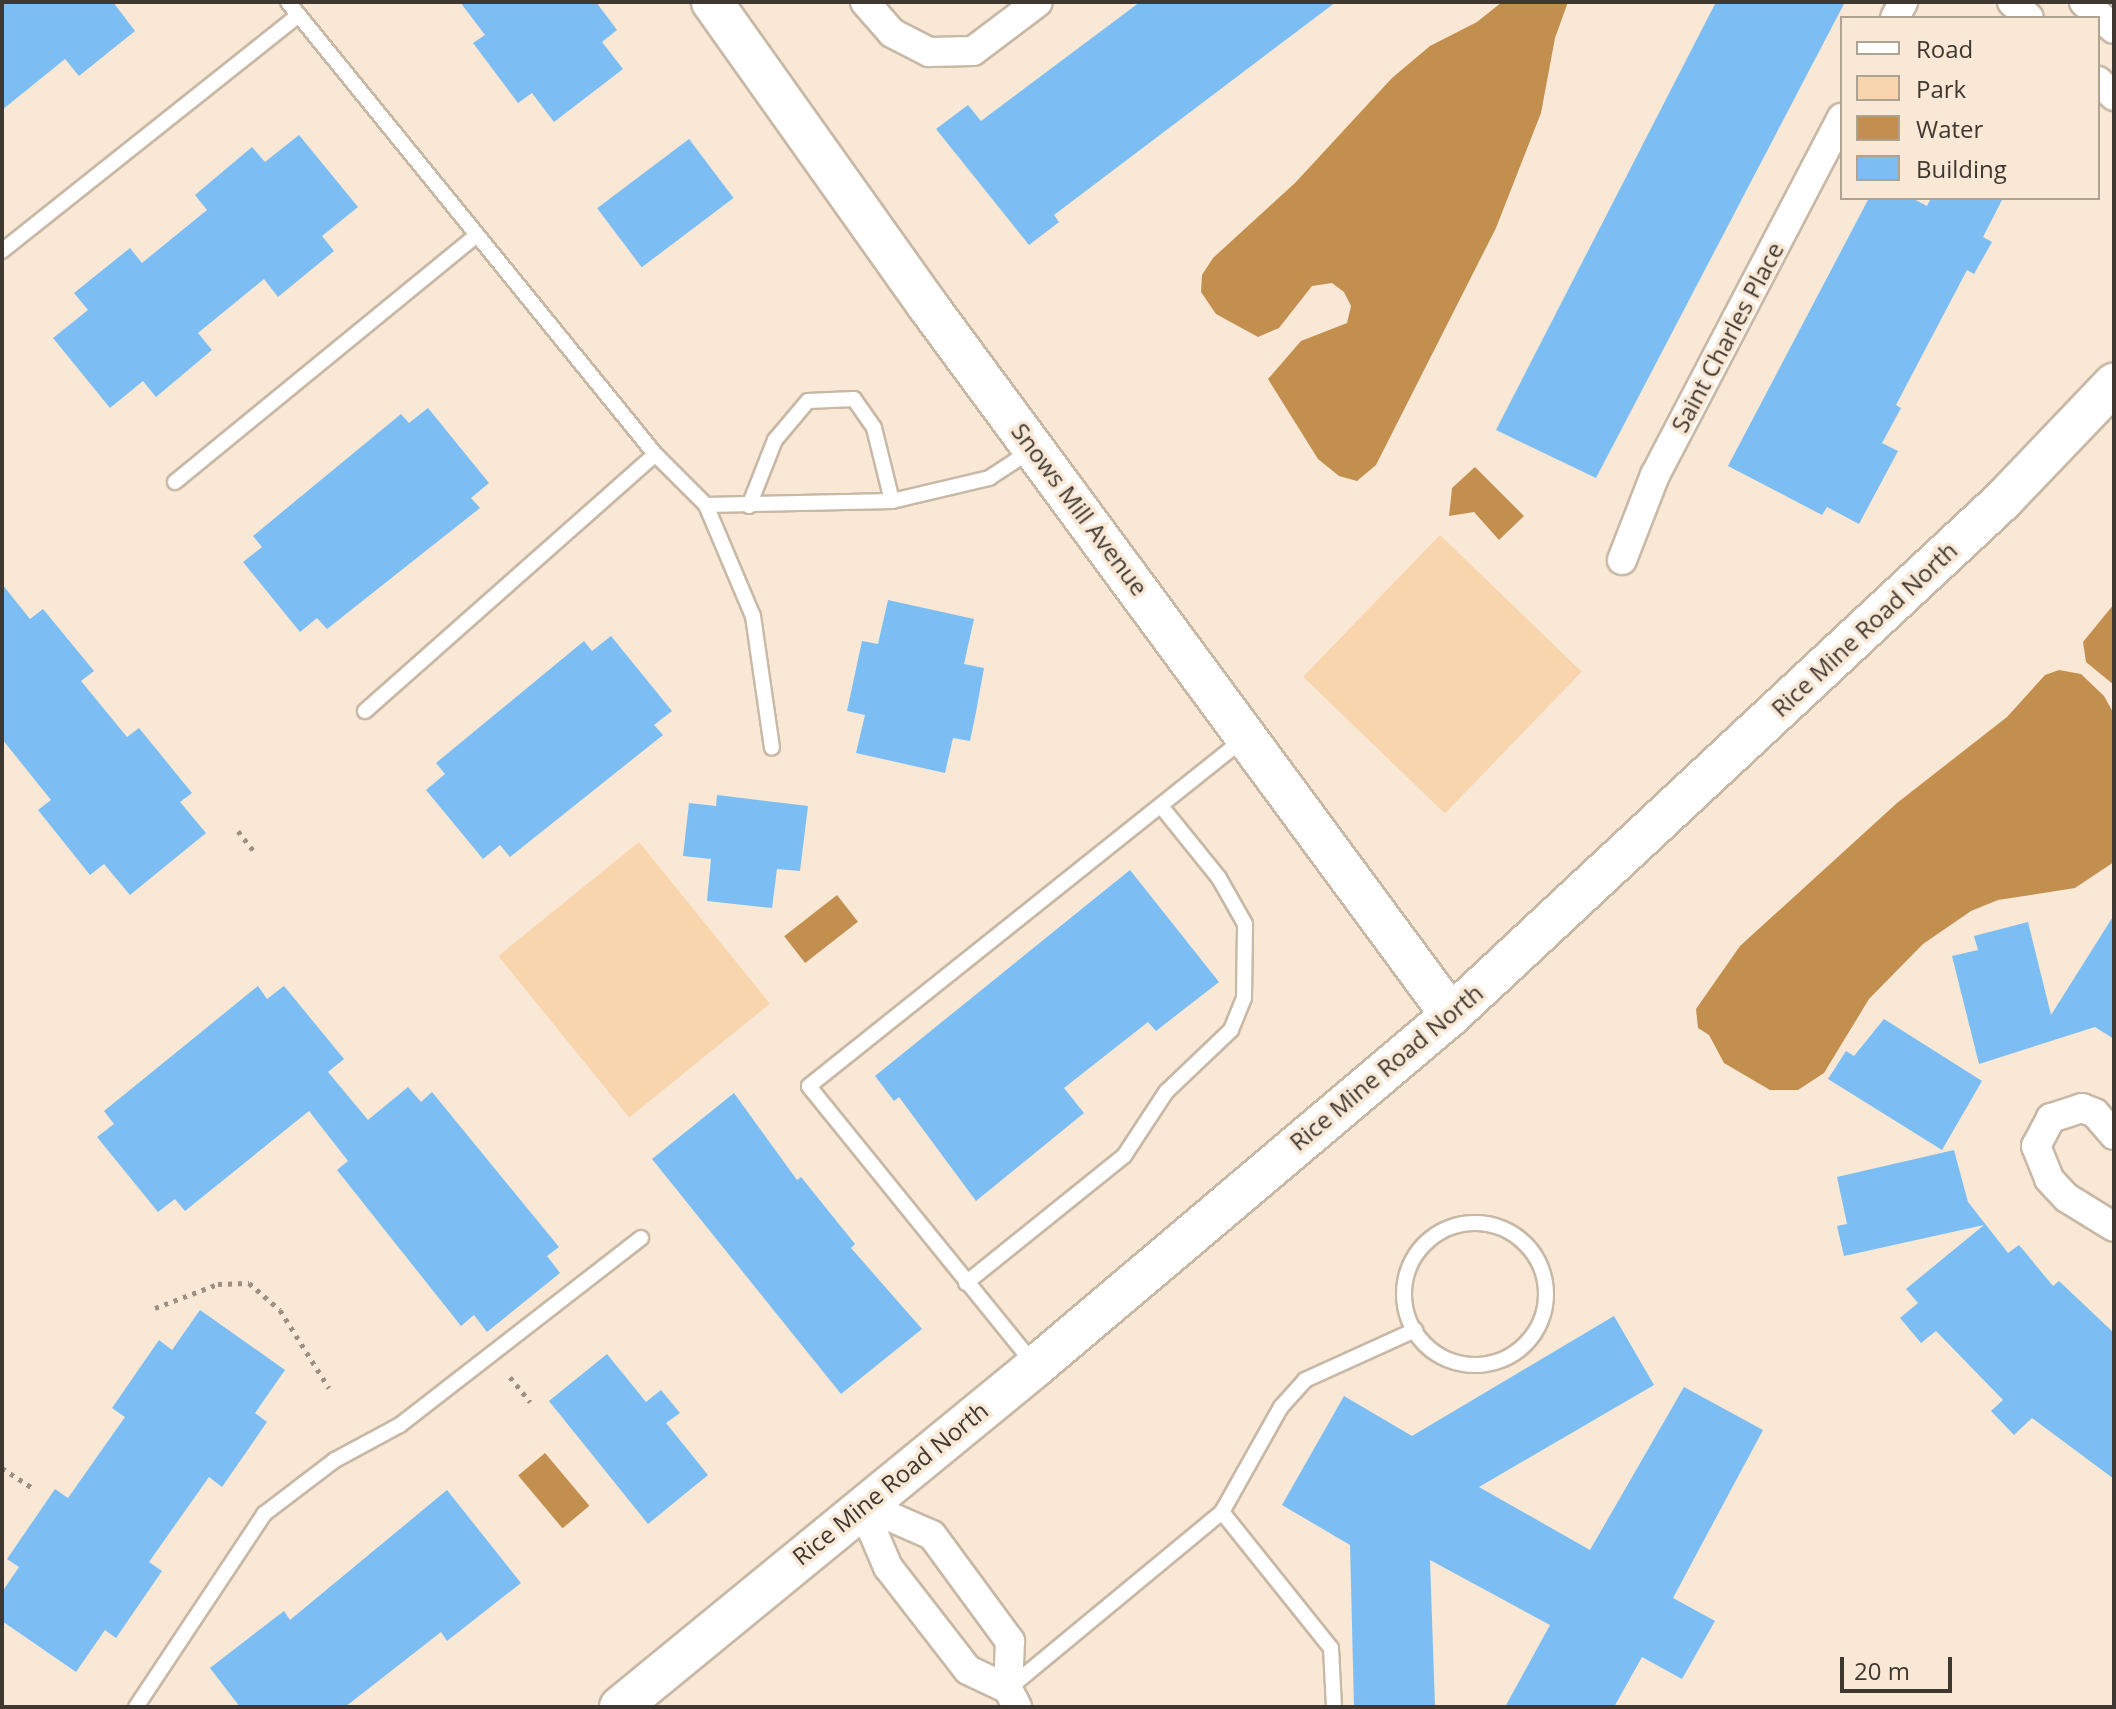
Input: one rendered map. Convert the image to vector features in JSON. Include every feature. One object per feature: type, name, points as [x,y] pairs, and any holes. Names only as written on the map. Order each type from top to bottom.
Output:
[{"type":"main road","name":"Snows Mill Avenue","points":[[712,2],[1034,448],[1249,735],[1451,1015]]},
{"type":"main road","name":"Rice Mine Road North","points":[[620,1707],[861,1504],[1036,1366],[1451,1015],[2003,500],[2114,384]]},
{"type":"street","points":[[865,2],[892,33],[929,52],[973,51],[1038,2]]},
{"type":"street","points":[[2012,2],[2027,16]]},
{"type":"street","points":[[2084,2],[2100,16]]},
{"type":"street","name":"Saint Charles Place","points":[[1622,560],[1655,475],[1840,122]]},
{"type":"street","points":[[2114,1135],[2095,1113],[2082,1108],[2051,1118],[2036,1146],[2049,1179],[2067,1198],[2114,1227]]},
{"type":"street","points":[[861,1504],[888,1567],[968,1670],[1013,1698]]},
{"type":"street","points":[[861,1504],[932,1535],[1010,1641],[1013,1698]]},
{"type":"lane","points":[[288,2],[655,454],[706,505],[753,616],[772,748]]},
{"type":"lane","points":[[2,251],[299,15]]},
{"type":"lane","points":[[175,482],[477,235]]},
{"type":"lane","points":[[749,506],[775,440],[808,401],[854,399],[874,428],[892,501]]},
{"type":"lane","points":[[706,505],[892,501],[989,478],[1034,448]]},
{"type":"lane","points":[[365,711],[655,454]]},
{"type":"lane","points":[[1036,1366],[809,1086],[1249,735]]},
{"type":"lane","points":[[966,1283],[1124,1156],[1166,1092],[1231,1030],[1244,998],[1245,924],[1219,878],[1161,806]]},
{"type":"lane","points":[[1457,1225],[1501,1227],[1535,1255],[1547,1297],[1542,1320],[1514,1354],[1471,1366],[1449,1361],[1430,1349],[1415,1330],[1406,1312],[1409,1268],[1437,1234],[1457,1225]]},
{"type":"lane","points":[[136,1707],[264,1514],[335,1460],[400,1425],[641,1238]]},
{"type":"lane","points":[[1013,1698],[1222,1512],[1281,1407],[1305,1380],[1415,1330]]},
{"type":"lane","points":[[1222,1512],[1331,1648],[1334,1707]]},
{"type":"path","points":[[238,831],[256,854]]},
{"type":"path","points":[[155,1308],[218,1284],[249,1283],[280,1310],[329,1388]]},
{"type":"path","points":[[510,1377],[530,1402]]},
{"type":"path","points":[[2,1468],[31,1487]]},
{"type":"green space","points":[[1440,535],[1582,672],[1445,814],[1303,677]]},
{"type":"green space","points":[[639,842],[770,1004],[629,1118],[498,956]]},
{"type":"water","points":[[1502,2],[1568,2],[1555,38],[1541,113],[1496,228],[1376,465],[1357,481],[1339,476],[1318,459],[1268,379],[1301,341],[1347,323],[1351,306],[1344,292],[1332,283],[1312,286],[1279,328],[1258,337],[1216,314],[1201,292],[1202,275],[1213,258],[1295,183],[1392,78],[1430,46],[1477,22]]},
{"type":"water","points":[[1475,467],[1524,516],[1499,540],[1474,512],[1449,516],[1452,488]]},
{"type":"water","points":[[2114,604],[2114,685],[2086,662],[2083,642]]},
{"type":"water","points":[[2059,670],[2081,674],[2104,696],[2114,714],[2114,862],[2075,888],[1998,900],[1971,911],[1923,944],[1869,999],[1824,1073],[1798,1090],[1770,1090],[1724,1063],[1709,1035],[1698,1028],[1696,1009],[1740,946],[1897,803],[2007,717],[2045,675]]},
{"type":"water","points":[[837,895],[858,922],[805,963],[784,936]]},
{"type":"water","points":[[545,1453],[589,1506],[563,1528],[518,1475]]},
{"type":"building","points":[[2,2],[113,2],[135,31],[79,76],[65,59],[2,110]]},
{"type":"building","points":[[460,2],[596,2],[617,30],[602,42],[623,69],[554,122],[532,93],[518,103],[473,43],[485,35]]},
{"type":"building","points":[[1140,2],[1336,2],[1054,215],[1059,222],[1029,245],[936,129],[968,105],[981,121]]},
{"type":"building","points":[[1716,2],[1845,2],[1596,478],[1496,430]]},
{"type":"building","points":[[299,135],[358,207],[322,236],[334,251],[278,297],[264,279],[198,333],[212,350],[156,397],[143,381],[110,408],[53,338],[88,310],[74,293],[130,248],[142,263],[207,210],[195,195],[252,147],[265,162]]},
{"type":"building","points":[[689,139],[734,198],[642,267],[597,208]]},
{"type":"building","points":[[1868,200],[1916,200],[1927,206],[1930,200],[2002,200],[1983,237],[1992,242],[1974,274],[1967,270],[1896,405],[1901,408],[1882,443],[1898,451],[1859,524],[1827,507],[1822,515],[1728,466]]},
{"type":"building","points":[[428,408],[489,483],[471,498],[480,508],[327,629],[317,618],[300,632],[243,562],[262,547],[253,536],[401,414],[409,423]]},
{"type":"building","points":[[2,584],[30,619],[43,609],[94,671],[81,681],[127,737],[139,728],[192,793],[180,802],[206,833],[130,895],[104,864],[90,875],[38,810],[51,800],[2,739]]},
{"type":"building","points":[[888,600],[974,619],[964,664],[984,668],[976,712],[970,741],[953,738],[945,773],[856,753],[865,715],[847,711],[862,641],[878,644]]},
{"type":"building","points":[[611,636],[672,711],[654,725],[663,735],[510,857],[500,845],[483,859],[426,790],[445,774],[436,763],[584,641],[592,651]]},
{"type":"building","points":[[717,795],[808,806],[800,871],[777,869],[772,908],[707,901],[711,859],[683,856],[689,803],[716,806]]},
{"type":"building","points":[[1130,870],[1219,982],[1156,1031],[1148,1022],[1064,1088],[1084,1113],[976,1201],[899,1097],[894,1101],[875,1076]]},
{"type":"building","points":[[2114,915],[2114,1039],[2095,1027],[1979,1064],[1952,956],[1978,950],[1974,936],[2028,922],[2051,1015]]},
{"type":"building","points":[[258,986],[267,999],[284,986],[344,1059],[328,1072],[368,1120],[408,1087],[421,1102],[432,1092],[559,1247],[547,1256],[560,1273],[487,1332],[474,1315],[461,1326],[337,1170],[348,1161],[309,1111],[185,1211],[175,1199],[158,1212],[97,1137],[114,1124],[104,1111]]},
{"type":"building","points":[[1884,1019],[1982,1081],[1942,1150],[1828,1079],[1846,1051],[1854,1056]]},
{"type":"building","points":[[734,1093],[797,1180],[801,1177],[855,1244],[851,1248],[922,1329],[841,1394],[652,1159]]},
{"type":"building","points":[[1954,1150],[1968,1202],[2008,1253],[2019,1245],[2053,1286],[2059,1281],[2114,1333],[2114,1479],[2032,1418],[2014,1435],[1991,1411],[2003,1400],[1936,1331],[1921,1343],[1900,1318],[1918,1303],[1906,1289],[1984,1225],[1844,1256],[1837,1226],[1847,1224],[1837,1177]]},
{"type":"building","points":[[200,1310],[285,1370],[255,1413],[267,1422],[222,1487],[209,1477],[149,1562],[162,1571],[116,1638],[105,1630],[76,1672],[2,1621],[2,1592],[19,1567],[7,1559],[55,1489],[68,1498],[125,1417],[112,1408],[159,1340],[172,1350]]},
{"type":"building","points":[[1614,1316],[1654,1385],[1479,1487],[1590,1550],[1684,1387],[1763,1430],[1673,1598],[1715,1621],[1682,1679],[1642,1657],[1614,1707],[1505,1707],[1550,1625],[1430,1560],[1435,1707],[1354,1707],[1350,1545],[1282,1505],[1344,1396],[1412,1436]]},
{"type":"building","points":[[607,1354],[646,1402],[661,1390],[680,1413],[666,1423],[708,1475],[648,1524],[549,1401]]},
{"type":"building","points":[[447,1490],[521,1583],[447,1641],[441,1632],[345,1707],[240,1707],[210,1668],[284,1611],[290,1620]]}]
